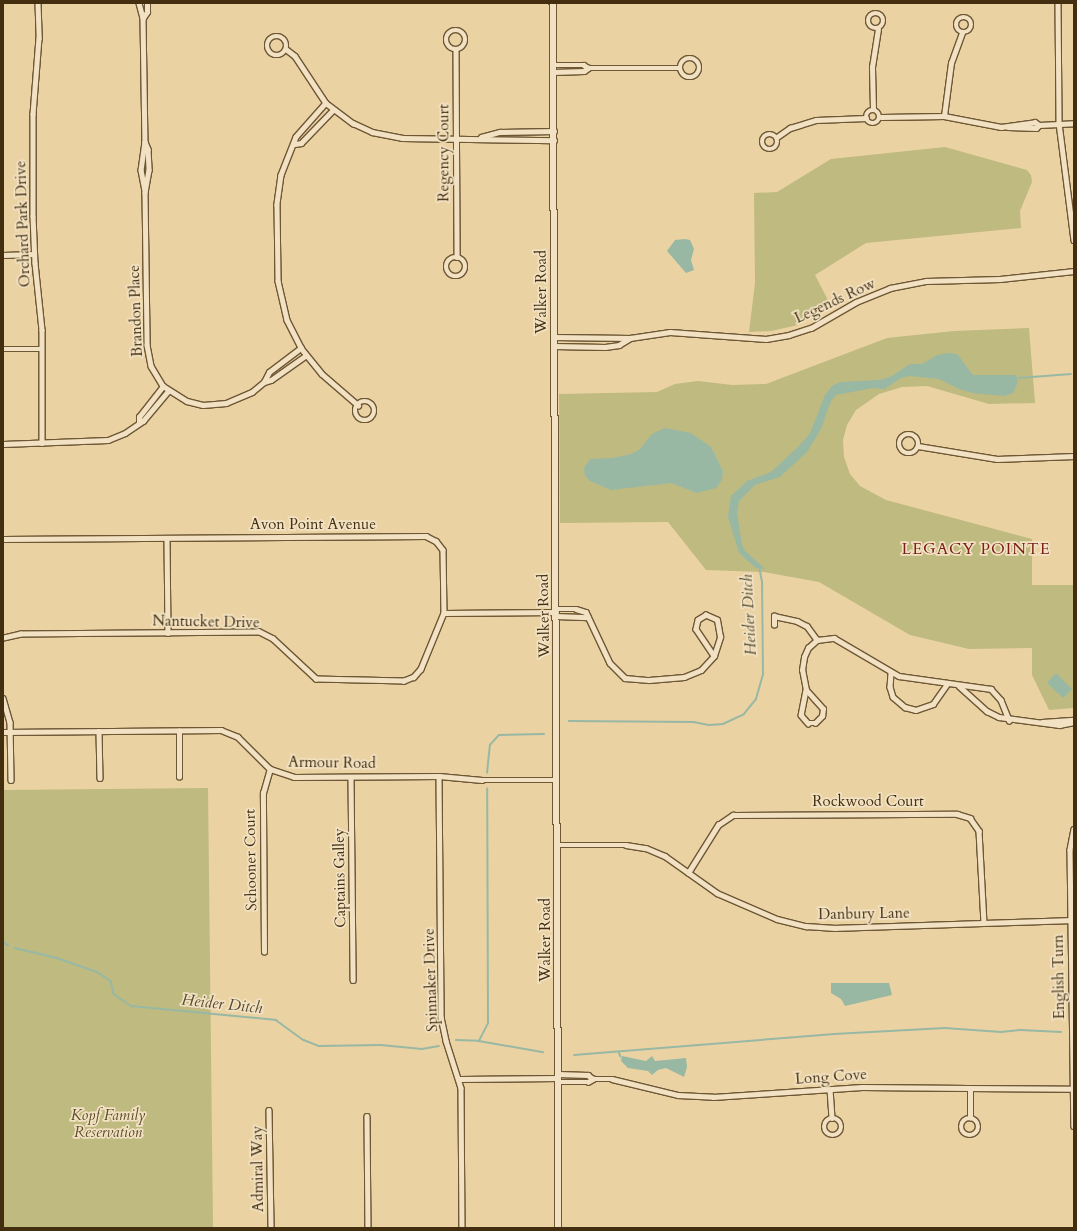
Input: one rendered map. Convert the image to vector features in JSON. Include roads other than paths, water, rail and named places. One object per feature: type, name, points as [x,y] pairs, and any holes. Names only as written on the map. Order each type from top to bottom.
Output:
[{"type":"street","name":"Orchard Park Drive","points":[[38,3],[39,38],[32,114],[34,254],[42,348],[42,443]]},
{"type":"street","name":"Brandon Place","points":[[140,3],[143,18],[145,142],[141,170],[145,193],[147,345],[151,366],[163,386],[168,391],[187,401],[213,405],[239,398],[264,382],[271,380],[306,356]]},
{"type":"street","name":"Brandon Place","points":[[143,18],[147,12],[147,3]]},
{"type":"street","name":"Walker Road","points":[[553,3],[559,1228]]},
{"type":"street","points":[[1058,3],[1059,124],[1074,240]]},
{"type":"street","points":[[873,110],[872,67],[878,29]]},
{"type":"street","name":"Regency Court","points":[[455,30],[461,32],[465,39],[464,45],[456,49],[450,47],[446,41],[448,34],[455,30]]},
{"type":"street","points":[[944,116],[951,63],[962,33]]},
{"type":"street","points":[[281,36],[286,42],[286,49],[281,55],[274,55],[268,50],[268,42],[274,37],[281,36]]},
{"type":"street","points":[[286,49],[295,56],[326,103],[333,110],[353,123],[382,135],[402,138],[456,138],[481,137],[500,132],[554,131]]},
{"type":"street","name":"Regency Court","points":[[456,49],[457,257]]},
{"type":"street","points":[[689,58],[696,60],[700,66],[696,76],[688,78],[682,75],[680,68],[682,61],[689,58]]},
{"type":"street","points":[[553,65],[584,66],[588,68],[680,68]]},
{"type":"street","points":[[553,72],[584,71],[588,68]]},
{"type":"street","points":[[326,103],[296,137],[295,144],[283,166],[278,185],[277,268],[282,307],[301,348],[322,374],[358,405]]},
{"type":"street","points":[[295,144],[301,143],[333,110]]},
{"type":"street","points":[[866,118],[867,113],[873,110],[879,112],[881,117]]},
{"type":"street","points":[[881,117],[944,116],[988,126],[1024,126],[1036,128],[1039,124],[1074,123]]},
{"type":"street","points":[[777,137],[790,128],[816,120],[866,118],[872,124],[877,123],[881,117]]},
{"type":"street","points":[[481,137],[488,140],[554,140]]},
{"type":"street","name":"Brandon Place","points":[[145,142],[148,149],[149,170],[145,193]]},
{"type":"street","points":[[3,255],[34,254]]},
{"type":"street","name":"Regency Court","points":[[457,257],[463,260],[466,268],[462,274],[456,276],[449,273],[447,267],[450,259],[457,257]]},
{"type":"street","name":"Legends Row","points":[[554,337],[630,338],[670,332],[766,339],[789,335],[810,328],[856,302],[890,288],[926,281],[1000,279],[1074,271]]},
{"type":"street","name":"Legends Row","points":[[554,346],[605,347],[619,345],[630,338]]},
{"type":"street","points":[[3,349],[42,348]]},
{"type":"street","name":"Brandon Place","points":[[264,382],[268,372],[301,348]]},
{"type":"street","points":[[139,422],[139,417],[163,386]]},
{"type":"street","points":[[3,444],[108,440],[125,433],[151,414],[168,391]]},
{"type":"street","points":[[365,402],[372,404],[375,412],[373,417],[366,421],[359,419],[355,412],[358,405],[365,402]]},
{"type":"street","points":[[911,434],[917,439],[918,446],[914,452],[908,454],[901,450],[899,444],[902,437],[911,434]]},
{"type":"street","points":[[918,446],[996,459],[1074,456]]},
{"type":"street","name":"Avon Point Avenue","points":[[3,539],[426,536],[436,541],[442,550],[444,613]]},
{"type":"street","points":[[167,538],[168,633]]},
{"type":"street","points":[[444,613],[556,612],[582,610],[588,617],[610,663],[625,678],[649,680],[692,675],[709,664],[714,656],[720,637],[719,624],[715,618],[706,615],[698,620],[696,629],[714,656]]},
{"type":"street","points":[[556,612],[588,617]]},
{"type":"street","name":"Nantucket Drive","points":[[3,638],[21,634],[263,633],[273,639],[316,679],[326,682],[404,681],[414,677],[421,669],[444,613]]},
{"type":"street","points":[[774,625],[774,616],[797,621],[807,626],[817,640]]},
{"type":"street","points":[[806,690],[823,709],[822,716],[815,723],[805,721],[801,715],[806,690],[802,670],[804,657],[808,648],[817,640],[834,638],[891,673],[911,679],[959,686],[973,684],[991,689],[1001,700],[1009,720]]},
{"type":"street","points":[[891,673],[890,687],[894,697],[905,708],[916,710],[933,704],[947,684]]},
{"type":"street","points":[[959,686],[987,711],[1009,720],[1040,722],[1065,718],[1074,721]]},
{"type":"street","points":[[3,698],[9,716],[11,780]]},
{"type":"street","name":"Armour Road","points":[[3,732],[221,730],[233,734],[270,769],[294,777],[440,776],[482,780],[557,780]]},
{"type":"street","points":[[99,731],[100,778]]},
{"type":"street","points":[[179,731],[179,777]]},
{"type":"street","name":"Schooner Court","points":[[264,952],[263,793],[270,769]]},
{"type":"street","name":"Spinnaker Drive","points":[[440,776],[441,1017],[446,1041],[460,1079],[462,1228]]},
{"type":"street","name":"Captains Galley","points":[[351,777],[353,980]]},
{"type":"street","name":"Rockwood Court","points":[[688,873],[718,825],[733,815],[957,814],[970,818],[979,831],[984,922]]},
{"type":"street","name":"English Turn","points":[[1074,829],[1070,850],[1072,1089],[1074,1126]]},
{"type":"street","name":"Danbury Lane","points":[[557,845],[640,846],[665,856],[717,893],[777,918],[806,926],[835,928],[1071,920]]},
{"type":"street","name":"Long Cove","points":[[558,1078],[588,1075],[593,1078],[612,1079],[678,1095],[713,1097],[894,1086],[970,1089],[1072,1089]]},
{"type":"street","points":[[460,1079],[558,1078]]},
{"type":"street","name":"Long Cove","points":[[558,1078],[588,1082],[593,1078]]},
{"type":"street","points":[[830,1089],[832,1118]]},
{"type":"street","points":[[970,1089],[970,1118]]},
{"type":"street","name":"Admiral Way","points":[[269,1110],[271,1228]]},
{"type":"street","points":[[368,1116],[368,1228]]},
{"type":"street","points":[[832,1118],[838,1119],[842,1128],[839,1134],[833,1136],[827,1134],[824,1129],[824,1123],[832,1118]]},
{"type":"street","points":[[970,1118],[979,1125],[978,1132],[972,1137],[964,1135],[960,1128],[963,1121],[970,1118]]},
{"type":"waterway","name":"Heider Ditch","points":[[1019,378],[1071,374]]},
{"type":"waterway","name":"Heider Ditch","points":[[569,721],[694,722],[710,725],[723,724],[744,714],[756,699],[763,674],[762,582],[759,567]]},
{"type":"waterway","name":"Heider Ditch","points":[[487,773],[490,745],[499,735],[544,734]]},
{"type":"waterway","name":"Heider Ditch","points":[[456,1040],[479,1041],[488,1023],[487,789]]},
{"type":"waterway","name":"Heider Ditch","points":[[3,942],[8,945]]},
{"type":"waterway","name":"Heider Ditch","points":[[15,948],[57,958],[97,972],[111,981],[114,994],[131,1006],[276,1020],[304,1040],[319,1046],[381,1045],[422,1049],[439,1046]]},
{"type":"waterway","points":[[574,1055],[834,1034],[945,1028],[1001,1032],[1021,1030],[1061,1032]]},
{"type":"waterway","points":[[479,1041],[543,1052]]},
{"type":"waterway","points":[[619,1052],[621,1057]]},
{"type":"district","name":"LEGACY POINTE","points":[[976,549]]},
{"type":"park label","name":"Kopf Family Reservation","points":[[108,1124]]}]
